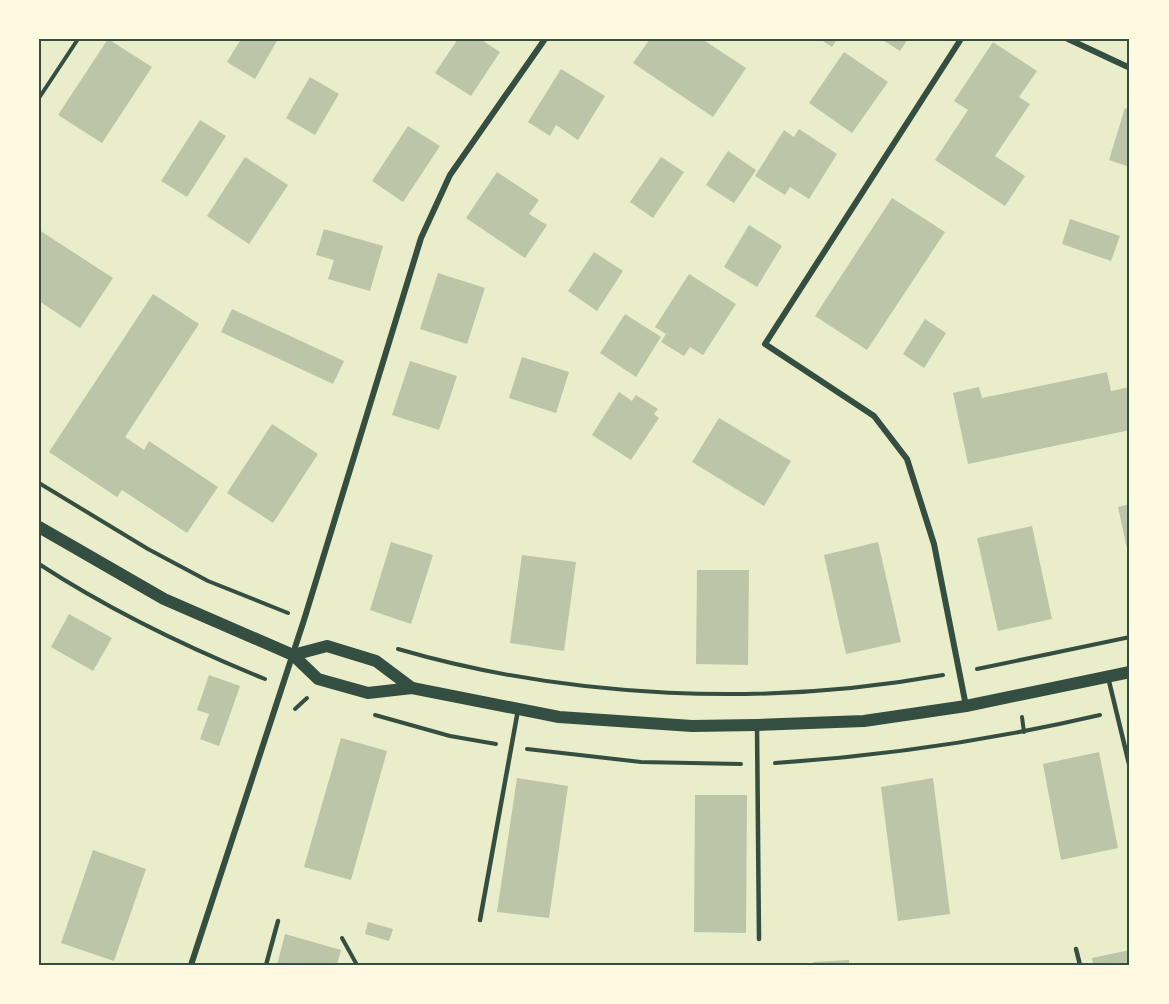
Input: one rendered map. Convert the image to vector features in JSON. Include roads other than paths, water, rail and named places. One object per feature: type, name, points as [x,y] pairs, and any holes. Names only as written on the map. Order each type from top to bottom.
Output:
[{"type":"main road","points":[[39,527],[164,599],[292,655],[318,679],[368,693],[412,688],[559,717],[624,722],[758,725],[864,721],[966,706],[1130,672]]},
{"type":"main road","points":[[292,655],[327,646],[376,661],[412,688]]},
{"type":"street","points":[[191,965],[304,620],[421,238],[450,175],[545,39]]},
{"type":"street","points":[[960,39],[765,345],[874,416],[907,459],[934,544],[966,706]]},
{"type":"street","points":[[1068,39],[1130,68]]},
{"type":"lane","points":[[1108,676],[1130,768]]},
{"type":"lane","points":[[480,920],[518,710]]},
{"type":"lane","points":[[758,725],[759,939]]},
{"type":"lane","points":[[266,965],[278,921]]},
{"type":"lane","points":[[1076,949],[1080,965]]}]
